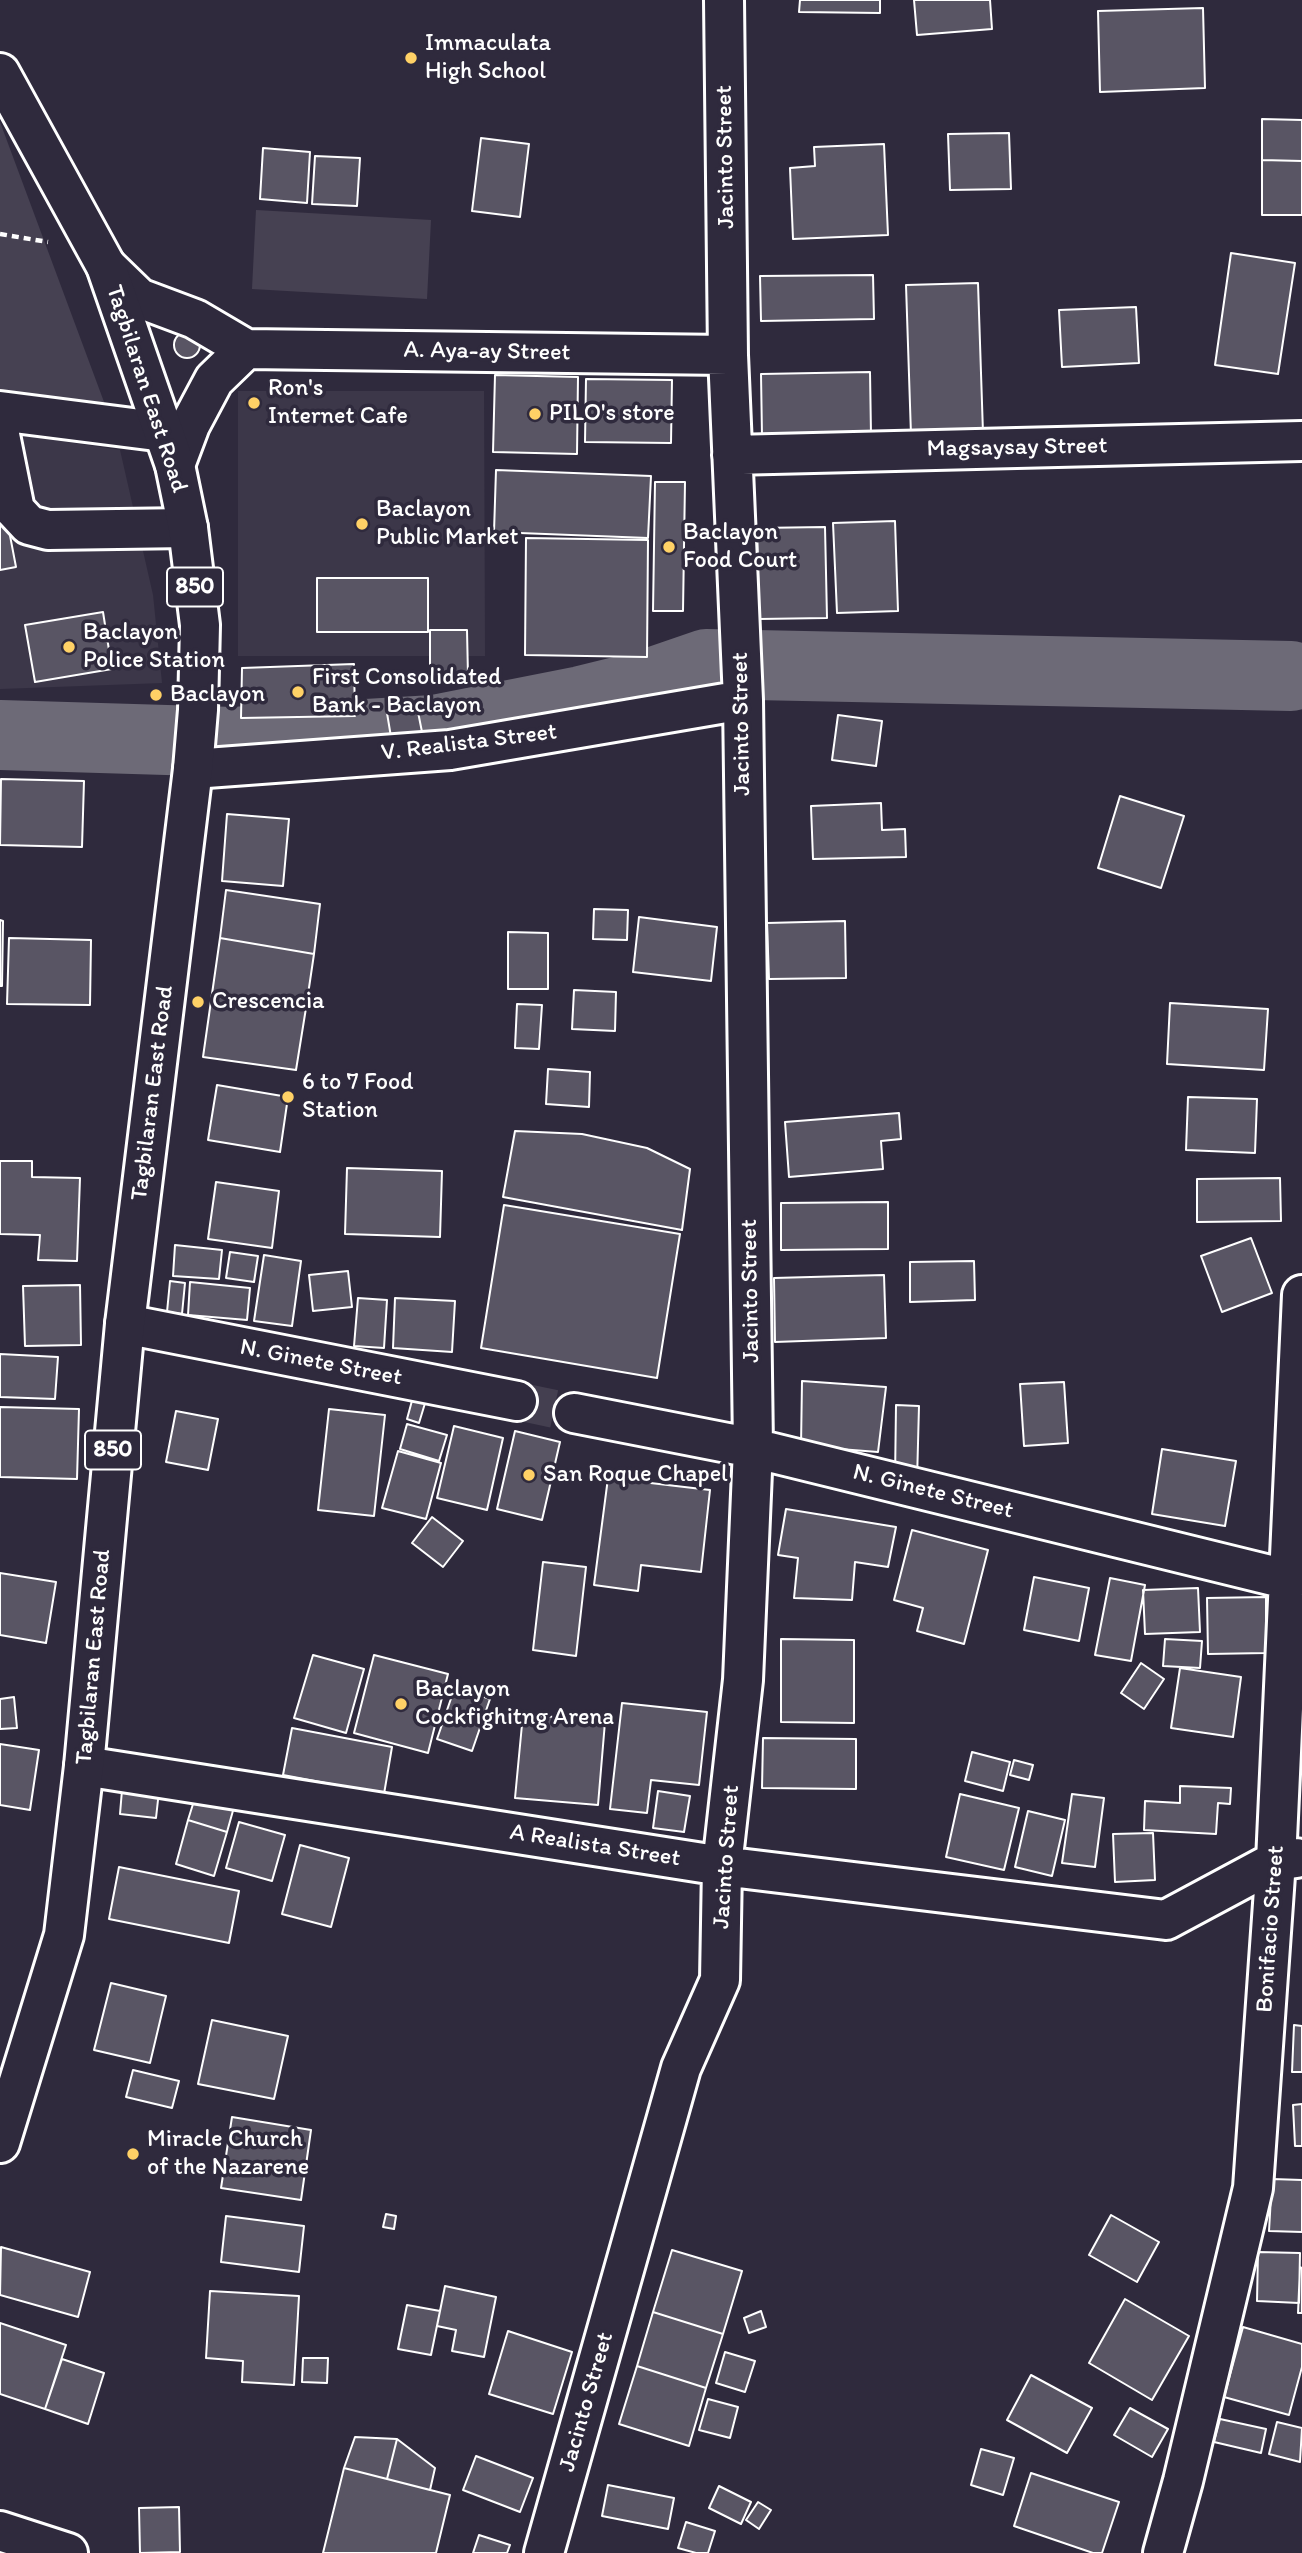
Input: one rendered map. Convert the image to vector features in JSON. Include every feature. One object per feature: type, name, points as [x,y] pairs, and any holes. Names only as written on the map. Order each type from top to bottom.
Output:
[{"type":"street","name":"Jacinto Street","points":[[544,2553],[681,2068],[720,1980],[722,1866],[743,1680],[753,1448],[742,689],[728,355],[724,0]]},
{"type":"street","name":"Tagbilaran East Road","points":[[0,72],[106,266],[169,448],[188,528],[200,625],[194,759],[125,1324],[84,1766],[64,1935],[0,2143]]},
{"type":"street","name":"A. Aya-ay Street","points":[[106,266],[139,298],[195,319],[246,349],[728,355]]},
{"type":"street","points":[[0,411],[169,448],[190,425],[214,380],[246,349]]},
{"type":"street","points":[[0,435],[15,510],[29,525],[48,530],[188,528]]},
{"type":"street","name":"Magsaysay Street","points":[[732,455],[1302,441]]},
{"type":"street","name":"V. Realista Street","points":[[194,759],[450,750],[742,689]]},
{"type":"street","name":"Bonifacio Street","points":[[1163,2553],[1184,2481],[1253,2188],[1289,1859],[1290,1580],[1302,1294]]},
{"type":"street","name":"N. Ginete Street","points":[[125,1324],[517,1401]]},
{"type":"street","name":"N. Ginete Street","points":[[574,1413],[753,1448],[1290,1580]]},
{"type":"street","name":"A Realista Street","points":[[84,1766],[722,1866],[1166,1920],[1289,1859]]},
{"type":"street","points":[[0,2531],[68,2553]]},
{"type":"shaded area","points":[[0,122],[107,410],[0,398]]},
{"type":"shaded area","points":[[256,210],[431,220],[427,299],[252,289]]},
{"type":"shaded area","name":"Baclayon Public Market","points":[[238,391],[484,391],[485,656],[238,656]]},
{"type":"shaded area","points":[[0,432],[120,450],[153,595],[162,683],[0,689]]},
{"type":"building","points":[[800,0],[880,0],[880,13],[799,12]]},
{"type":"building","points":[[914,0],[990,0],[992,29],[917,35]]},
{"type":"building","points":[[1203,8],[1205,88],[1100,92],[1098,11]]},
{"type":"building","points":[[1262,119],[1302,120],[1302,161],[1262,160]]},
{"type":"building","points":[[1009,133],[1011,189],[950,190],[948,134]]},
{"type":"building","points":[[481,138],[529,144],[520,217],[472,211]]},
{"type":"building","points":[[884,144],[888,235],[793,239],[790,168],[815,166],[814,147]]},
{"type":"building","points":[[263,148],[310,152],[307,203],[260,199]]},
{"type":"building","points":[[315,156],[360,158],[357,206],[312,204]]},
{"type":"building","points":[[1262,160],[1302,161],[1302,215],[1262,215]]},
{"type":"building","points":[[1231,253],[1295,263],[1278,374],[1215,365]]},
{"type":"building","points":[[873,275],[874,319],[761,321],[760,276]]},
{"type":"building","points":[[978,283],[983,433],[911,435],[906,285]]},
{"type":"building","points":[[1136,307],[1139,363],[1062,367],[1059,310]]},
{"type":"building","points":[[187,332],[196,336],[200,345],[196,354],[187,358],[178,354],[174,345],[178,336]]},
{"type":"building","points":[[870,372],[871,435],[762,437],[761,374]]},
{"type":"building","points":[[495,375],[578,377],[577,454],[493,452]]},
{"type":"building","points":[[586,379],[672,380],[671,443],[585,442]]},
{"type":"building","points":[[496,470],[651,476],[648,538],[494,532]]},
{"type":"building","name":"Baclayon Food Court","points":[[655,482],[685,482],[683,611],[653,611]]},
{"type":"building","points":[[4,504],[16,567],[0,570],[0,505]]},
{"type":"building","points":[[895,521],[898,611],[837,613],[833,523]]},
{"type":"building","points":[[825,527],[827,618],[759,619],[757,528]]},
{"type":"building","points":[[526,538],[648,540],[647,657],[525,655]]},
{"type":"building","points":[[317,578],[428,578],[428,632],[317,632]]},
{"type":"building","name":"Baclayon Police Station","points":[[103,612],[112,669],[35,682],[25,625]]},
{"type":"building","points":[[430,630],[467,630],[468,676],[430,676]]},
{"type":"building","name":"First Consolidated Bank - Baclayon","points":[[354,664],[355,716],[241,718],[242,668]]},
{"type":"building","points":[[417,707],[423,737],[392,743],[387,713]]},
{"type":"building","points":[[838,715],[882,721],[876,766],[832,760]]},
{"type":"building","points":[[1,779],[84,781],[82,847],[0,845]]},
{"type":"building","points":[[1120,796],[1184,816],[1161,888],[1098,868]]},
{"type":"building","points":[[881,803],[882,830],[905,829],[906,857],[813,859],[811,806]]},
{"type":"building","points":[[227,814],[289,819],[283,886],[222,881]]},
{"type":"building","points":[[226,890],[320,904],[314,954],[220,938]]},
{"type":"building","points":[[594,909],[628,910],[627,940],[593,939]]},
{"type":"building","points":[[639,917],[717,927],[711,981],[633,972]]},
{"type":"building","points":[[0,920],[3,921],[2,986],[0,986]]},
{"type":"building","points":[[845,921],[846,978],[769,979],[767,923]]},
{"type":"building","points":[[508,932],[548,933],[548,989],[508,989]]},
{"type":"building","points":[[9,938],[91,940],[90,1005],[7,1004]]},
{"type":"building","points":[[220,938],[314,954],[306,1008],[212,994]]},
{"type":"building","points":[[574,990],[616,992],[615,1031],[572,1029]]},
{"type":"building","points":[[212,994],[306,1008],[296,1070],[203,1057]]},
{"type":"building","points":[[1170,1003],[1268,1009],[1264,1070],[1167,1064]]},
{"type":"building","points":[[517,1004],[542,1005],[539,1049],[515,1048]]},
{"type":"building","points":[[548,1069],[590,1072],[589,1107],[546,1104]]},
{"type":"building","points":[[217,1085],[288,1097],[280,1152],[208,1140]]},
{"type":"building","points":[[1188,1097],[1257,1099],[1255,1153],[1186,1150]]},
{"type":"building","points":[[899,1113],[901,1139],[881,1141],[883,1169],[789,1177],[785,1122]]},
{"type":"building","points":[[515,1131],[582,1134],[647,1148],[690,1169],[682,1230],[503,1197]]},
{"type":"building","points":[[0,1161],[32,1161],[32,1177],[80,1178],[77,1261],[38,1260],[40,1235],[0,1234]]},
{"type":"building","points":[[347,1168],[442,1171],[440,1237],[345,1234]]},
{"type":"building","points":[[1280,1178],[1281,1221],[1197,1222],[1197,1179]]},
{"type":"building","points":[[216,1182],[279,1191],[272,1248],[208,1239]]},
{"type":"building","points":[[888,1202],[888,1249],[781,1250],[781,1203]]},
{"type":"building","points":[[504,1205],[680,1234],[657,1378],[481,1348]]},
{"type":"building","points":[[1251,1238],[1272,1293],[1222,1312],[1201,1256]]},
{"type":"building","points":[[175,1245],[222,1250],[219,1279],[173,1276]]},
{"type":"building","points":[[230,1252],[258,1256],[254,1282],[226,1278]]},
{"type":"building","points":[[264,1255],[301,1261],[292,1326],[254,1321]]},
{"type":"building","points":[[974,1261],[975,1300],[910,1302],[910,1262]]},
{"type":"building","points":[[348,1271],[352,1307],[313,1311],[309,1275]]},
{"type":"building","points":[[884,1275],[886,1338],[775,1342],[774,1278]]},
{"type":"building","points":[[170,1281],[185,1283],[182,1314],[167,1312]]},
{"type":"building","points":[[190,1282],[250,1288],[247,1320],[188,1315]]},
{"type":"building","points":[[80,1285],[81,1345],[25,1346],[23,1286]]},
{"type":"building","points":[[358,1298],[387,1300],[384,1348],[354,1346]]},
{"type":"building","points":[[395,1298],[455,1301],[452,1352],[393,1348]]},
{"type":"building","points":[[0,1354],[58,1357],[55,1399],[0,1397]]},
{"type":"building","points":[[802,1381],[886,1387],[878,1452],[801,1446]]},
{"type":"building","points":[[1064,1382],[1068,1443],[1024,1446],[1020,1384]]},
{"type":"building","points":[[413,1397],[426,1400],[419,1423],[407,1419]]},
{"type":"building","points":[[896,1405],[919,1406],[917,1481],[895,1480]]},
{"type":"building","points":[[0,1407],[79,1409],[77,1479],[0,1477]]},
{"type":"building","points":[[329,1409],[385,1415],[374,1516],[318,1510]]},
{"type":"building","points":[[176,1411],[218,1419],[208,1470],[166,1462]]},
{"type":"building","points":[[407,1424],[447,1435],[439,1461],[400,1449]]},
{"type":"building","points":[[454,1426],[503,1438],[487,1510],[437,1498]]},
{"type":"building","name":"San Roque Chapel","points":[[515,1431],[560,1442],[542,1520],[497,1509]]},
{"type":"building","points":[[1162,1449],[1236,1461],[1225,1526],[1152,1514]]},
{"type":"building","points":[[398,1451],[441,1463],[426,1519],[382,1508]]},
{"type":"building","points":[[608,1478],[710,1490],[701,1572],[641,1565],[638,1591],[594,1585]]},
{"type":"building","points":[[786,1509],[896,1527],[888,1567],[855,1562],[852,1600],[794,1598],[798,1558],[778,1555]]},
{"type":"building","points":[[432,1517],[463,1541],[443,1567],[412,1543]]},
{"type":"building","points":[[912,1530],[988,1550],[964,1644],[917,1631],[923,1608],[894,1600]]},
{"type":"building","points":[[543,1562],[586,1567],[576,1656],[533,1650]]},
{"type":"building","points":[[0,1573],[56,1582],[46,1643],[0,1635]]},
{"type":"building","points":[[1034,1577],[1089,1588],[1079,1641],[1024,1630]]},
{"type":"building","points":[[1110,1578],[1145,1585],[1131,1661],[1095,1655]]},
{"type":"building","points":[[1198,1588],[1200,1632],[1145,1634],[1143,1590]]},
{"type":"building","points":[[1266,1597],[1266,1653],[1208,1654],[1207,1598]]},
{"type":"building","points":[[781,1639],[854,1640],[854,1723],[781,1722]]},
{"type":"building","points":[[1165,1639],[1202,1641],[1200,1668],[1163,1666]]},
{"type":"building","points":[[313,1655],[364,1669],[346,1733],[294,1718]]},
{"type":"building","name":"Baclayon Cockfighitng Arena","points":[[374,1655],[448,1674],[428,1753],[354,1733]]},
{"type":"building","points":[[1141,1663],[1164,1679],[1144,1709],[1121,1693]]},
{"type":"building","points":[[1180,1668],[1241,1677],[1233,1737],[1171,1728]]},
{"type":"building","points":[[455,1687],[490,1699],[472,1751],[437,1739]]},
{"type":"building","points":[[14,1697],[17,1728],[0,1729],[0,1699]]},
{"type":"building","points":[[622,1703],[707,1712],[699,1785],[651,1780],[647,1813],[610,1809]]},
{"type":"building","points":[[523,1714],[605,1722],[598,1805],[515,1798]]},
{"type":"building","points":[[292,1728],[392,1747],[384,1794],[283,1775]]},
{"type":"building","points":[[763,1738],[856,1739],[856,1789],[762,1788]]},
{"type":"building","points":[[0,1744],[39,1750],[30,1810],[0,1805]]},
{"type":"building","points":[[972,1752],[1010,1762],[1003,1791],[965,1781]]},
{"type":"building","points":[[1014,1760],[1033,1765],[1029,1780],[1010,1775]]},
{"type":"building","points":[[123,1778],[160,1782],[156,1818],[120,1814]]},
{"type":"building","points":[[1180,1786],[1231,1788],[1230,1804],[1218,1803],[1216,1834],[1144,1830],[1145,1801],[1180,1803]]},
{"type":"building","points":[[198,1788],[236,1800],[227,1832],[188,1820]]},
{"type":"building","points":[[658,1791],[690,1796],[684,1832],[653,1828]]},
{"type":"building","points":[[960,1794],[1019,1808],[1004,1870],[946,1857]]},
{"type":"building","points":[[1072,1794],[1104,1798],[1095,1867],[1062,1863]]},
{"type":"building","points":[[1028,1811],[1065,1820],[1052,1876],[1015,1867]]},
{"type":"building","points":[[188,1820],[227,1832],[214,1876],[176,1864]]},
{"type":"building","points":[[239,1822],[285,1835],[272,1881],[226,1868]]},
{"type":"building","points":[[1153,1833],[1155,1880],[1115,1882],[1113,1834]]},
{"type":"building","points":[[300,1845],[349,1858],[331,1927],[282,1914]]},
{"type":"building","points":[[119,1867],[239,1891],[229,1943],[109,1919]]},
{"type":"building","points":[[111,1983],[166,1996],[150,2063],[94,2050]]},
{"type":"building","points":[[212,2020],[288,2036],[274,2099],[198,2084]]},
{"type":"building","points":[[1294,2025],[1302,2026],[1302,2072],[1292,2072]]},
{"type":"building","points":[[133,2070],[179,2081],[172,2108],[126,2097]]},
{"type":"building","points":[[1302,2104],[1302,2146],[1295,2146],[1293,2105]]},
{"type":"building","points":[[232,2117],[311,2130],[301,2200],[221,2188]]},
{"type":"building","points":[[1272,2179],[1302,2180],[1302,2232],[1269,2231]]},
{"type":"building","points":[[386,2214],[396,2216],[394,2229],[383,2227]]},
{"type":"building","points":[[1111,2215],[1159,2242],[1137,2282],[1089,2255]]},
{"type":"building","points":[[226,2216],[304,2226],[299,2272],[221,2262]]},
{"type":"building","points":[[1,2247],[90,2272],[78,2317],[0,2295]]},
{"type":"building","points":[[672,2250],[742,2271],[723,2334],[653,2312]]},
{"type":"building","points":[[1258,2252],[1300,2253],[1299,2303],[1257,2301]]},
{"type":"building","points":[[1300,2267],[1302,2313],[1298,2313]]},
{"type":"building","points":[[445,2286],[496,2297],[484,2357],[452,2351],[456,2330],[437,2326]]},
{"type":"building","points":[[210,2291],[299,2296],[294,2385],[242,2382],[243,2361],[206,2358]]},
{"type":"building","points":[[1125,2299],[1189,2336],[1152,2400],[1089,2363]]},
{"type":"building","points":[[407,2305],[440,2311],[431,2355],[398,2349]]},
{"type":"building","points":[[761,2311],[766,2327],[749,2333],[744,2318]]},
{"type":"building","points":[[653,2312],[723,2334],[706,2388],[637,2366]]},
{"type":"building","points":[[0,2323],[66,2345],[45,2409],[0,2394]]},
{"type":"building","points":[[1243,2327],[1302,2344],[1302,2367],[1289,2415],[1224,2397]]},
{"type":"building","points":[[508,2331],[572,2352],[553,2414],[489,2394]]},
{"type":"building","points":[[725,2352],[755,2361],[745,2392],[716,2383]]},
{"type":"building","points":[[303,2358],[328,2358],[327,2383],[302,2382]]},
{"type":"building","points":[[62,2359],[104,2373],[88,2424],[45,2409]]},
{"type":"building","points":[[637,2366],[706,2388],[689,2446],[619,2424]]},
{"type":"building","points":[[1031,2375],[1092,2408],[1067,2453],[1007,2420]]},
{"type":"building","points":[[708,2399],[738,2407],[730,2438],[699,2430]]},
{"type":"building","points":[[1130,2408],[1168,2429],[1152,2457],[1114,2435]]},
{"type":"building","points":[[1220,2419],[1266,2429],[1261,2453],[1214,2442]]},
{"type":"building","points":[[1277,2422],[1302,2428],[1300,2462],[1269,2454]]},
{"type":"building","points":[[355,2437],[397,2439],[387,2479],[344,2468]]},
{"type":"building","points":[[397,2439],[435,2468],[430,2490],[387,2479]]},
{"type":"building","points":[[981,2449],[1014,2458],[1003,2495],[971,2485]]},
{"type":"building","points":[[476,2456],[533,2478],[520,2512],[463,2490]]},
{"type":"building","points":[[344,2468],[450,2495],[436,2553],[323,2553]]},
{"type":"building","points":[[1031,2473],[1119,2502],[1102,2553],[1093,2553],[1014,2526]]},
{"type":"building","points":[[608,2485],[674,2498],[668,2529],[602,2516]]},
{"type":"building","points":[[719,2486],[751,2502],[741,2524],[709,2508]]},
{"type":"building","points":[[758,2502],[771,2510],[759,2529],[746,2520]]},
{"type":"building","points":[[179,2507],[180,2552],[140,2553],[139,2508]]},
{"type":"building","points":[[686,2522],[715,2531],[708,2553],[678,2548]]},
{"type":"building","points":[[479,2535],[510,2545],[507,2553],[473,2553]]},
{"type":"waterway","points":[[0,735],[233,742],[434,730],[581,701],[642,686],[706,664],[1291,676]]},
{"type":"tunnel","points":[[517,1401],[574,1413]]},
{"type":"place","name":"Immaculata High School","points":[[411,58]]},
{"type":"place","name":"Ron's Internet Cafe","points":[[254,403]]},
{"type":"place","name":"PILO's store","points":[[535,414]]},
{"type":"place","name":"Baclayon Public Market","points":[[362,524]]},
{"type":"place","name":"Baclayon Food Court","points":[[669,547]]},
{"type":"place","name":"Baclayon Police Station","points":[[69,647]]},
{"type":"place","name":"First Consolidated Bank - Baclayon","points":[[298,692]]},
{"type":"place","name":"Baclayon","points":[[156,695]]},
{"type":"place","name":"Crescencia","points":[[198,1002]]},
{"type":"place","name":"6 to 7 Food Station","points":[[288,1097]]},
{"type":"place","name":"San Roque Chapel","points":[[529,1475]]},
{"type":"place","name":"Baclayon Cockfighitng Arena","points":[[401,1704]]},
{"type":"place","name":"Miracle Church of the Nazarene","points":[[133,2154]]}]
